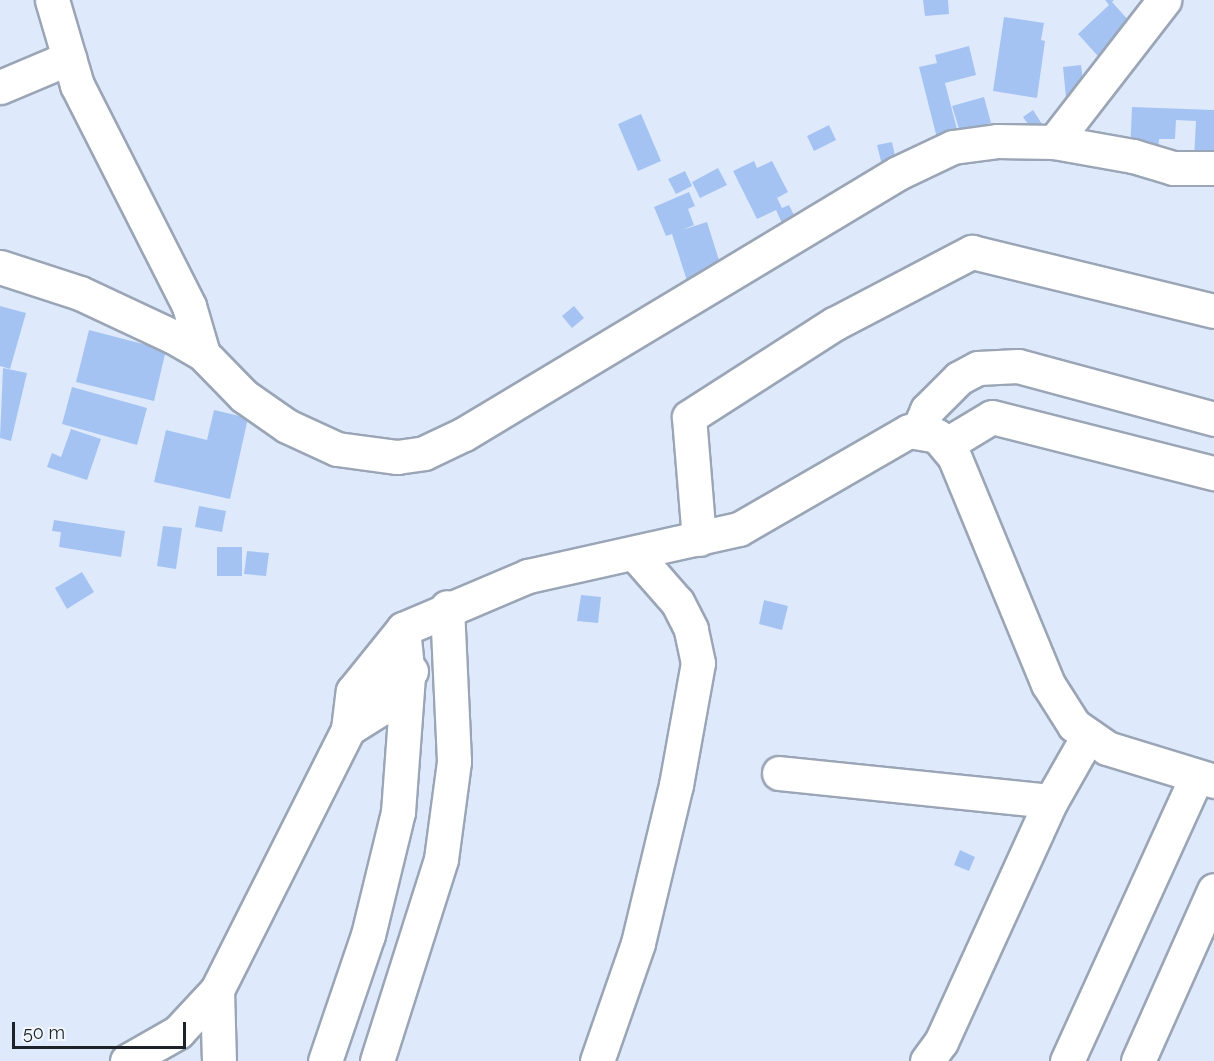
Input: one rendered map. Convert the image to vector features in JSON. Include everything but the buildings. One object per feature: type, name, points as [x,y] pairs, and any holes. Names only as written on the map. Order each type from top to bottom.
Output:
[{"type":"street","points":[[52,0],[86,106],[189,306],[203,354]]},
{"type":"street","points":[[1054,142],[1164,0]]},
{"type":"street","points":[[0,87],[69,58]]},
{"type":"street","points":[[0,267],[80,293],[203,354],[244,396],[287,426],[337,449],[397,457],[424,453],[464,434],[898,174],[954,147],[997,141],[1054,142],[1133,156],[1173,168],[1214,168]]},
{"type":"street","points":[[699,539],[688,417],[834,324],[972,252],[1214,311]]},
{"type":"street","points":[[1067,1061],[1205,778],[1124,754],[1088,736],[1059,706],[932,438],[927,410],[959,378],[978,368],[1018,366],[1214,419]]},
{"type":"street","points":[[127,1061],[178,1032],[217,990],[348,729],[353,691],[403,629],[447,607],[528,576],[635,554],[749,525],[896,436],[932,438],[992,417],[1214,473]]},
{"type":"street","points":[[597,1061],[638,943],[676,785],[698,663],[692,630],[677,602],[635,554]]},
{"type":"street","points":[[348,729],[380,709],[408,677],[447,607]]},
{"type":"street","points":[[377,1061],[441,860],[454,761],[447,607]]},
{"type":"street","points":[[325,1061],[368,935],[398,813],[408,677],[403,629]]},
{"type":"street","points":[[927,1061],[941,1042],[1051,801],[1088,736]]},
{"type":"street","points":[[779,773],[1051,801]]},
{"type":"street","points":[[1138,1061],[1214,890]]},
{"type":"street","points":[[217,990],[219,1061]]}]
